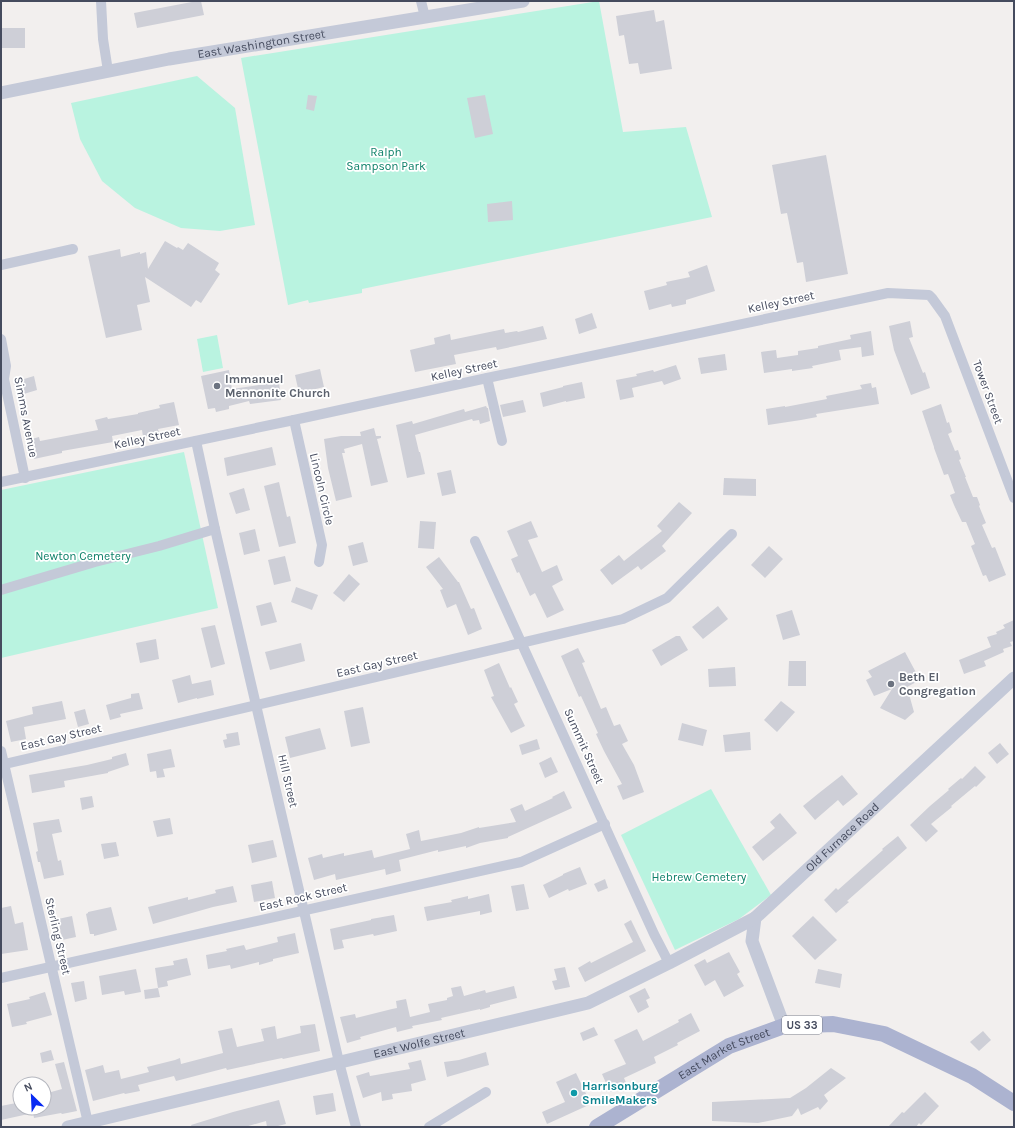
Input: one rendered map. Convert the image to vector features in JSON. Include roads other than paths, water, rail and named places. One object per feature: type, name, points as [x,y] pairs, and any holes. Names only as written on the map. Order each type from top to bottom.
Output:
[{"type":"main road","name":"East Market Street","points":[[597,1127],[729,1046],[784,1026],[833,1024],[884,1034],[972,1076],[1014,1103]]},
{"type":"street","points":[[101,1],[102,39],[108,70]]},
{"type":"street","points":[[421,1],[425,17]]},
{"type":"street","name":"East Washington Street","points":[[1,93],[108,70],[183,56],[523,1]]},
{"type":"street","points":[[1,265],[73,249]]},
{"type":"street","name":"Kelley Street","points":[[1,482],[888,293],[929,295],[932,298]]},
{"type":"street","name":"Tower Street","points":[[932,298],[945,316],[1014,498]]},
{"type":"street","name":"Simms Avenue","points":[[1,339],[6,366],[4,379],[25,478]]},
{"type":"street","points":[[487,378],[502,441]]},
{"type":"street","name":"Lincoln Circle","points":[[294,420],[322,545],[319,562]]},
{"type":"street","name":"Hill Street","points":[[196,441],[214,529],[339,1062],[356,1127]]},
{"type":"street","points":[[1,590],[49,577],[95,562],[159,546],[214,529]]},
{"type":"street","name":"East Gay Street","points":[[3,765],[622,619],[667,598],[732,534]]},
{"type":"street","name":"Summit Street","points":[[475,541],[654,934],[669,963]]},
{"type":"street","name":"Old Furnace Road","points":[[755,918],[1014,678]]},
{"type":"street","name":"Sterling Street","points":[[1,751],[3,765],[52,967],[88,1125]]},
{"type":"street","name":"East Rock Street","points":[[1,978],[521,862],[605,824]]},
{"type":"street","points":[[755,918],[752,941],[784,1026]]},
{"type":"street","name":"East Wolfe Street","points":[[68,1127],[88,1125],[339,1062],[588,1003],[755,918]]},
{"type":"street","points":[[430,1127],[486,1092]]},
{"type":"place","name":"Immanuel Mennonite Church","points":[[217,386]]},
{"type":"place","name":"Beth El Congregation","points":[[891,684]]},
{"type":"place","name":"Harrisonburg SmileMakers","points":[[574,1093]]},
{"type":"park label","name":"Ralph Sampson Park","points":[[386,159]]},
{"type":"park label","name":"Newton Cemetery","points":[[83,556]]},
{"type":"park label","name":"Hebrew Cemetery","points":[[699,877]]}]
